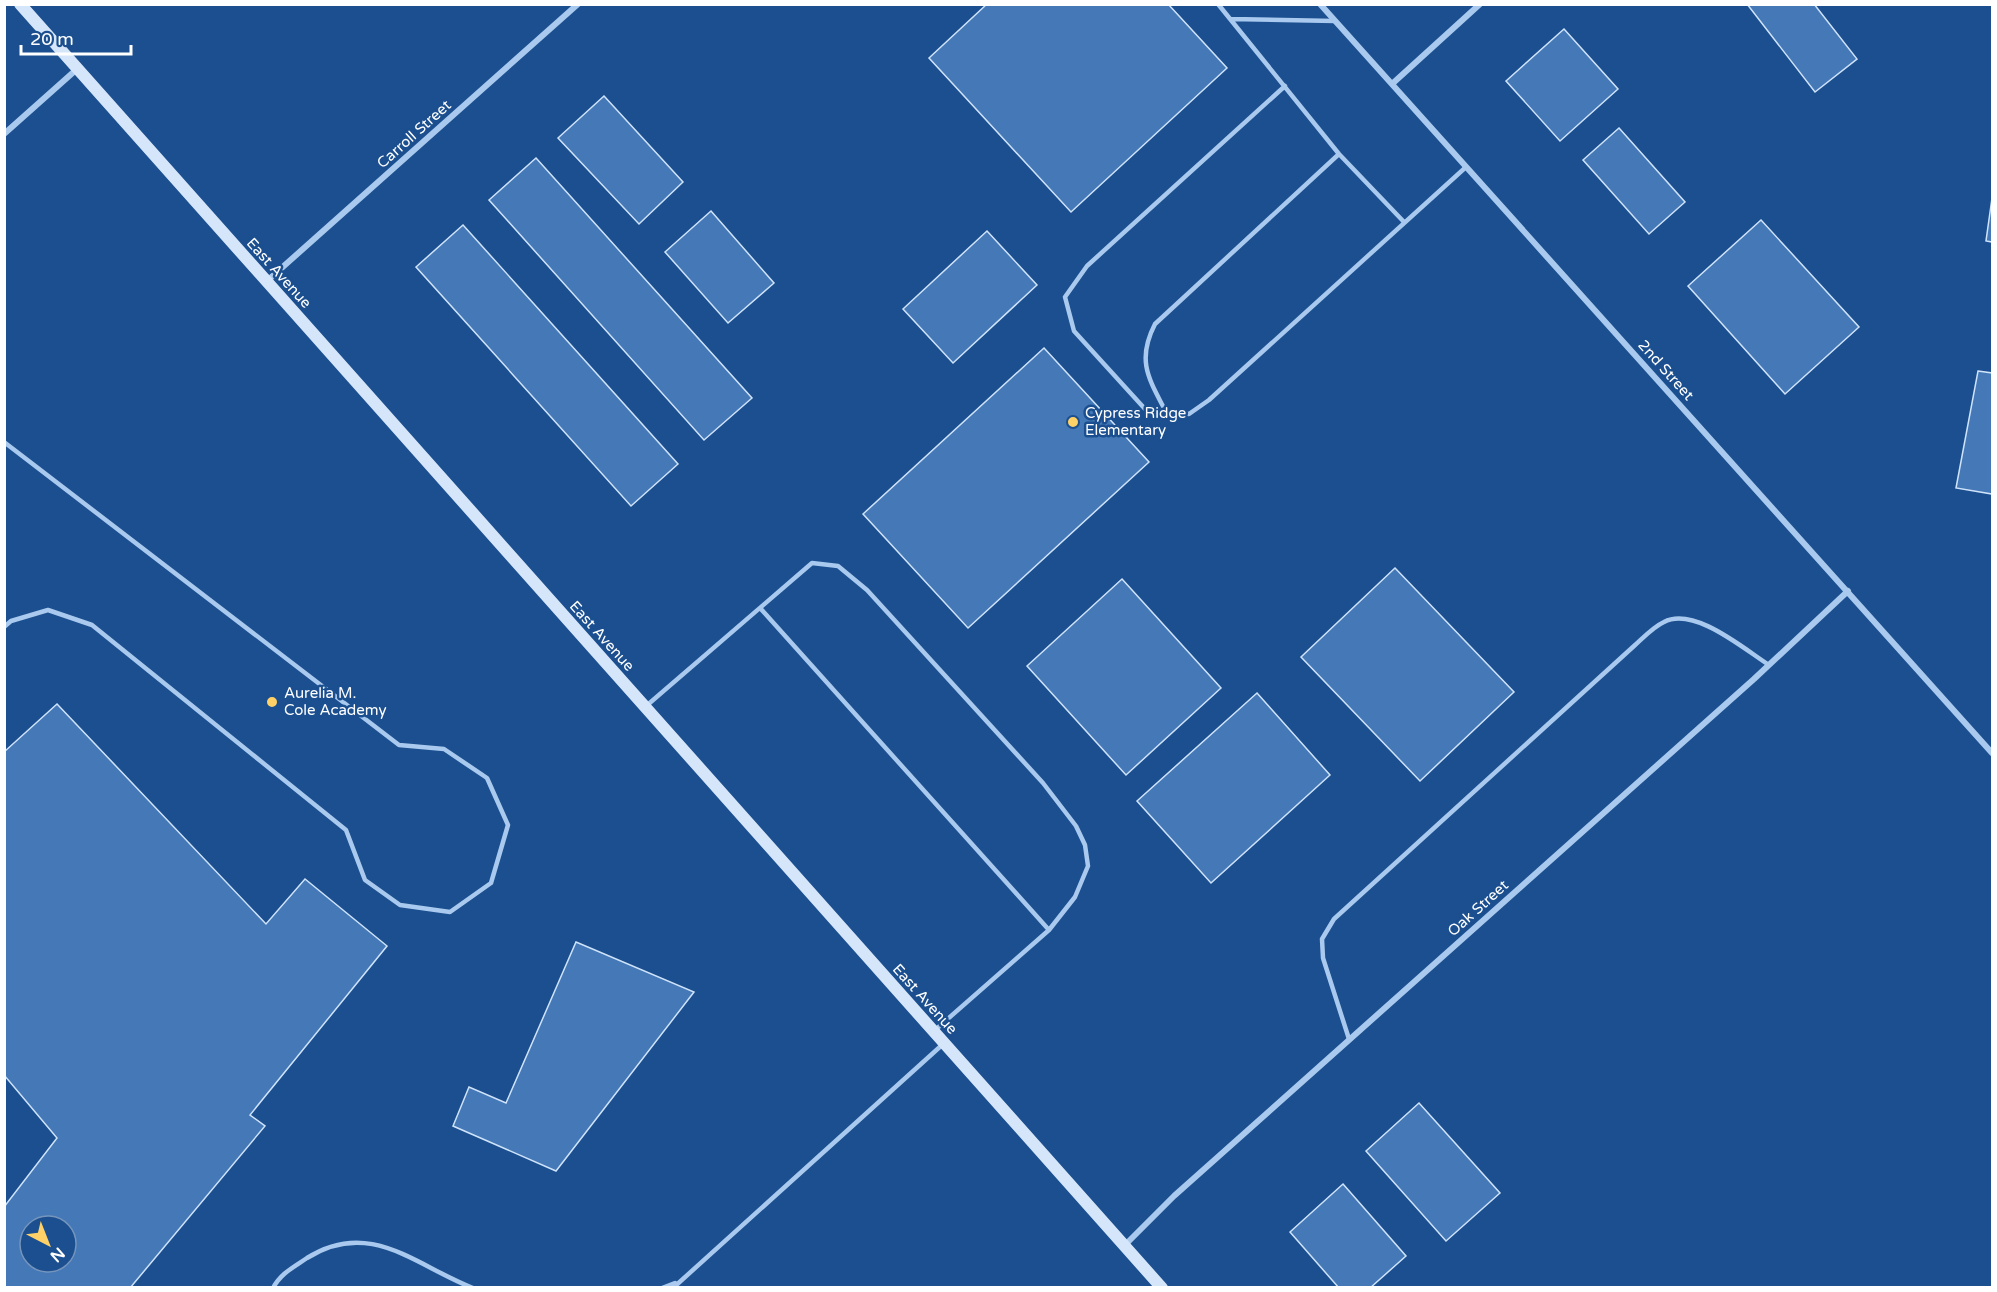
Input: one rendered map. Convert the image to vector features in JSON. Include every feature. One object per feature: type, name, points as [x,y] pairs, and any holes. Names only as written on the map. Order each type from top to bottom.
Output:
[{"type":"street","name":"East Avenue","points":[[20,4],[1162,1287]]},
{"type":"street","name":"Carroll Street","points":[[266,282],[578,4]]},
{"type":"street","name":"2nd Street","points":[[1320,4],[1992,753]]},
{"type":"street","points":[[1392,84],[1480,4]]},
{"type":"street","points":[[4,134],[77,69]]},
{"type":"street","name":"Oak Street","points":[[1125,1245],[1174,1196],[1769,665],[1848,591]]},
{"type":"lane","points":[[1218,4],[1339,154],[1404,222]]},
{"type":"lane","points":[[1231,19],[1335,21]]},
{"type":"lane","points":[[1285,86],[1087,266],[1065,297],[1074,331],[1145,409],[1189,414],[1209,400],[1466,166]]},
{"type":"lane","points":[[1166,412],[1146,374],[1146,343],[1155,324],[1339,154]]},
{"type":"lane","points":[[4,442],[399,745],[444,749],[487,778],[508,825],[491,883],[450,912],[400,905],[365,880],[346,830],[92,625],[48,610],[11,621],[4,627]]},
{"type":"lane","points":[[645,707],[812,563],[838,566],[867,590],[1043,783],[1077,826],[1085,845],[1088,866],[1075,897],[1049,930],[934,1030]]},
{"type":"lane","points":[[760,608],[1049,930]]},
{"type":"lane","points":[[1349,1039],[1323,958],[1322,939],[1334,919],[1634,646],[1664,622],[1682,617],[1697,621],[1723,635],[1769,665]]},
{"type":"lane","points":[[662,1287],[674,1285],[944,1043]]},
{"type":"lane","points":[[273,1287],[279,1276],[325,1247],[369,1241],[413,1258],[472,1287]]},
{"type":"building","points":[[987,4],[1168,4],[1227,68],[1071,212],[929,58]]},
{"type":"building","points":[[1747,4],[1814,4],[1857,59],[1815,92]]},
{"type":"building","points":[[1564,29],[1618,89],[1560,141],[1506,81]]},
{"type":"building","points":[[604,96],[683,182],[639,224],[558,138]]},
{"type":"building","points":[[1619,128],[1685,202],[1649,234],[1583,160]]},
{"type":"building","points":[[536,158],[752,398],[704,440],[489,200]]},
{"type":"building","points":[[1992,198],[1992,242],[1986,241]]},
{"type":"building","points":[[711,211],[774,283],[728,323],[665,252]]},
{"type":"building","points":[[1761,220],[1859,327],[1785,394],[1688,286]]},
{"type":"building","points":[[463,225],[678,464],[631,506],[416,267]]},
{"type":"building","points":[[987,231],[1037,285],[953,363],[903,309]]},
{"type":"building","points":[[1044,348],[1149,462],[968,628],[863,514]]},
{"type":"building","points":[[1978,371],[1992,373],[1992,494],[1956,488]]},
{"type":"building","points":[[1395,568],[1514,692],[1420,781],[1301,657]]},
{"type":"building","points":[[1122,579],[1221,688],[1126,775],[1027,666]]},
{"type":"building","points":[[1257,693],[1330,775],[1211,883],[1137,801]]},
{"type":"building","points":[[57,704],[266,924],[305,879],[387,946],[250,1115],[265,1126],[130,1288],[4,1288],[4,1207],[57,1138],[4,1075],[4,752]]},
{"type":"building","points":[[576,942],[694,992],[556,1171],[453,1126],[469,1087],[506,1103]]},
{"type":"building","points":[[1419,1103],[1500,1193],[1446,1241],[1366,1151]]},
{"type":"building","points":[[1343,1184],[1406,1256],[1370,1288],[1339,1288],[1290,1232]]},
{"type":"place","name":"Cypress Ridge Elementary","points":[[1073,422]]},
{"type":"place","name":"Aurelia M. Cole Academy","points":[[272,702]]}]
